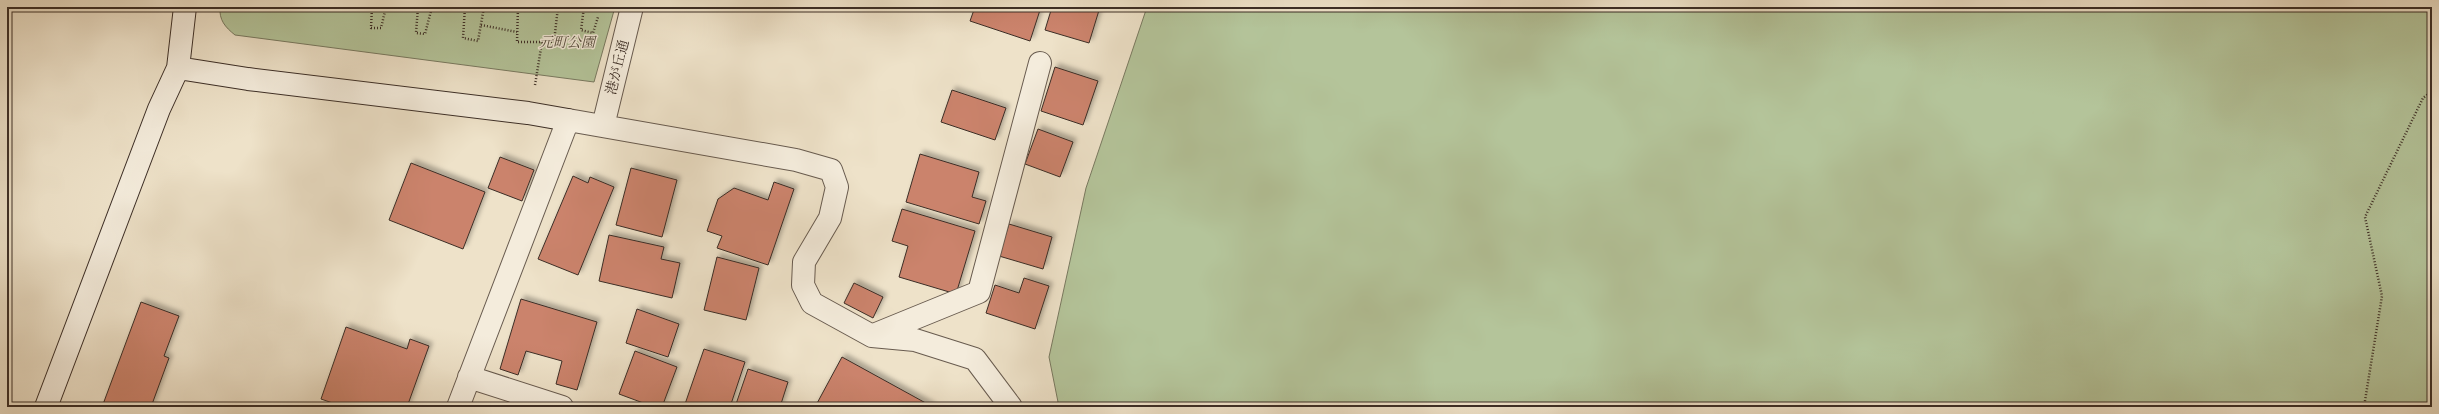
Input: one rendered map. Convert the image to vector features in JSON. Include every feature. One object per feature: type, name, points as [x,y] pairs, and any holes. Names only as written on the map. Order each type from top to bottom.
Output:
[{"type":"street","points":[[46,407],[159,109],[178,68],[185,7]]},
{"type":"street","name":"港が丘通","points":[[602,126],[632,7]]},
{"type":"street","points":[[872,336],[979,292],[1040,63]]},
{"type":"street","points":[[178,68],[248,79],[528,113],[796,160],[831,170],[837,187],[830,218],[804,262],[803,285],[812,303],[872,336],[915,340],[975,359],[1011,407]]},
{"type":"street","points":[[458,407],[568,120]]},
{"type":"street","points":[[469,377],[562,407]]},
{"type":"path","points":[[372,7],[371,28],[381,28],[386,7]]},
{"type":"path","points":[[418,7],[416,33],[425,34],[432,7]]},
{"type":"path","points":[[465,7],[463,38],[478,41],[484,7]]},
{"type":"path","points":[[518,7],[517,42],[554,42],[558,7]]},
{"type":"path","points":[[584,7],[582,30],[593,33],[599,14]]},
{"type":"path","points":[[481,25],[517,32]]},
{"type":"path","points":[[534,89],[542,42]]},
{"type":"path","points":[[2364,407],[2382,296],[2365,217],[2423,98],[2432,91]]},
{"type":"green space","name":"元町公園","points":[[220,7],[615,7],[594,82],[235,35],[223,23]]},
{"type":"green space","points":[[1147,7],[2432,7],[2432,407],[1059,407],[1049,357],[1086,188]]},
{"type":"building","points":[[975,7],[1041,7],[1030,41],[970,21]]},
{"type":"building","points":[[1052,7],[1100,7],[1089,43],[1045,30]]},
{"type":"building","points":[[1055,67],[1098,81],[1083,125],[1041,111]]},
{"type":"building","points":[[952,90],[1006,108],[995,140],[941,122]]},
{"type":"building","points":[[1038,129],[1073,142],[1060,177],[1025,164]]},
{"type":"building","points":[[920,154],[979,172],[972,197],[986,201],[979,224],[906,202]]},
{"type":"building","points":[[500,157],[534,170],[522,201],[488,188]]},
{"type":"building","points":[[411,163],[485,192],[463,249],[389,220]]},
{"type":"building","points":[[631,168],[677,180],[662,237],[616,225]]},
{"type":"building","points":[[573,176],[588,183],[590,177],[614,187],[578,275],[538,259]]},
{"type":"building","points":[[774,182],[794,189],[768,265],[717,248],[722,236],[707,231],[718,199],[734,188],[768,200]]},
{"type":"building","points":[[902,209],[975,231],[956,294],[899,277],[908,246],[892,241]]},
{"type":"building","points":[[1009,224],[1052,237],[1043,269],[999,256]]},
{"type":"building","points":[[609,235],[664,247],[661,259],[680,263],[672,298],[599,281]]},
{"type":"building","points":[[717,257],[759,268],[746,320],[704,310]]},
{"type":"building","points":[[1024,278],[1049,286],[1035,329],[986,313],[995,285],[1019,293]]},
{"type":"building","points":[[854,283],[883,297],[873,318],[844,303]]},
{"type":"building","points":[[521,299],[597,322],[577,390],[556,384],[562,361],[526,351],[518,375],[500,369]]},
{"type":"building","points":[[141,302],[179,316],[164,356],[169,358],[151,407],[102,407]]},
{"type":"building","points":[[637,309],[679,324],[668,357],[626,343]]},
{"type":"building","points":[[346,327],[407,349],[410,339],[429,346],[407,407],[344,407],[321,399]]},
{"type":"building","points":[[704,349],[745,362],[730,407],[684,407]]},
{"type":"building","points":[[635,351],[677,367],[662,407],[654,407],[619,394]]},
{"type":"building","points":[[842,357],[933,407],[815,407]]},
{"type":"building","points":[[748,369],[788,382],[780,407],[735,407]]}]
